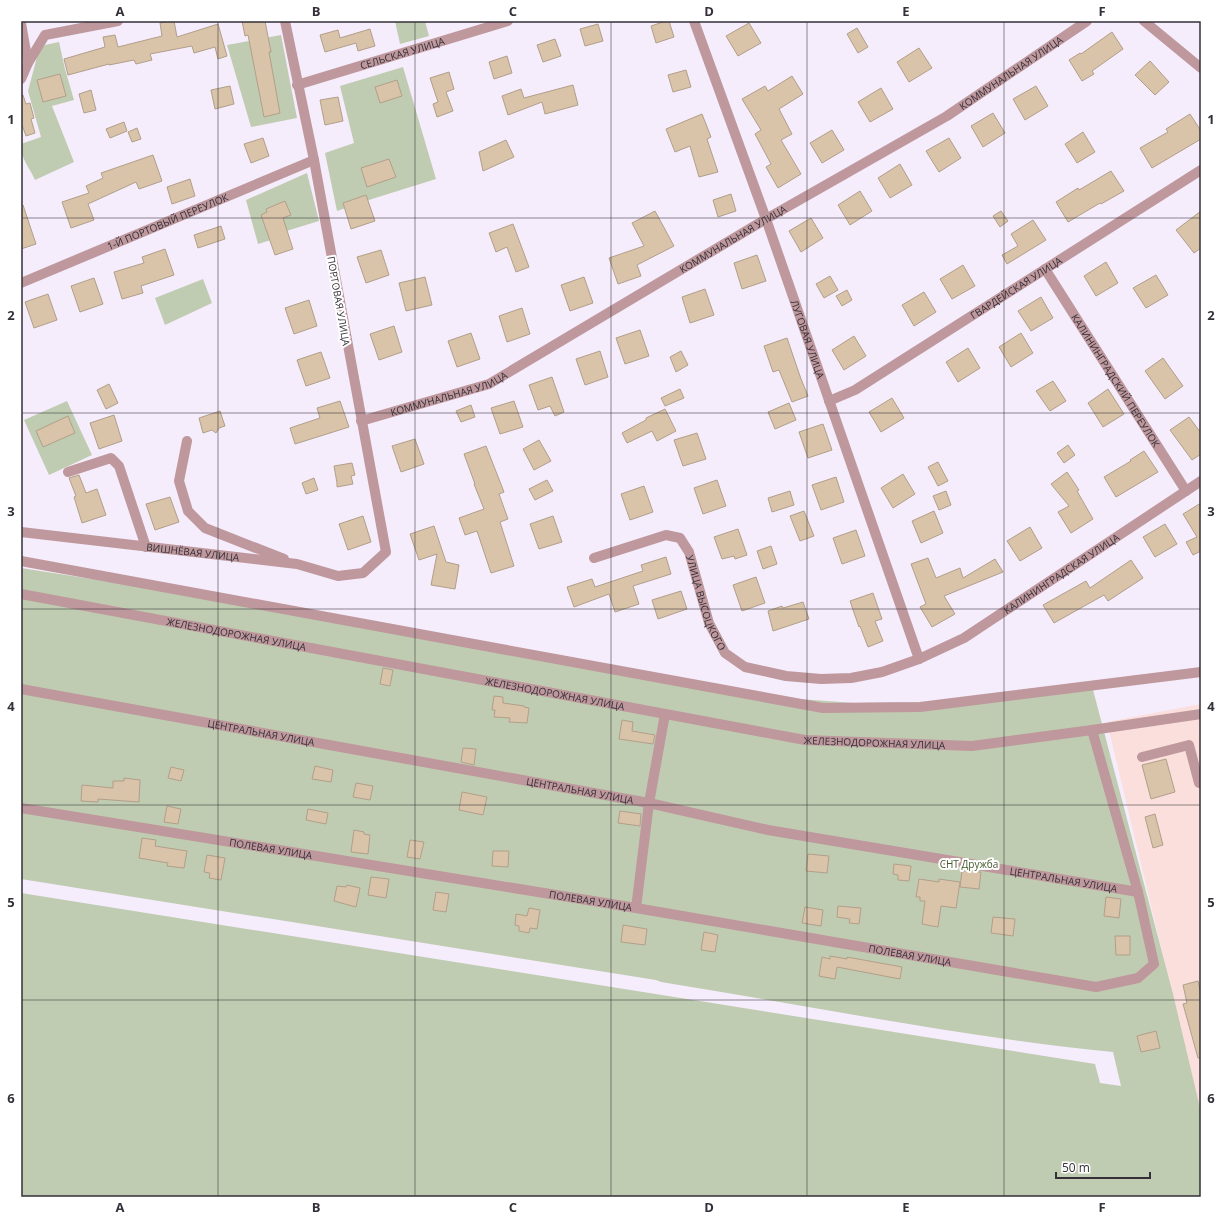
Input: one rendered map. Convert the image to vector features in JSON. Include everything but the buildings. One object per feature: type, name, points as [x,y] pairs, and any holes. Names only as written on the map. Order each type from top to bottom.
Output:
[{"type":"street","points":[[21,79],[28,62],[45,36],[118,21]]},
{"type":"street","name":"ПОРТОВАЯ УЛИЦА","points":[[285,21],[297,85],[314,160],[386,552],[363,573]]},
{"type":"street","name":"СЕЛЬСКАЯ УЛИЦА","points":[[297,85],[508,21]]},
{"type":"street","name":"ЛУГОВАЯ УЛИЦА","points":[[694,21],[766,219],[919,659]]},
{"type":"street","name":"КОММУНАЛЬНАЯ УЛИЦА","points":[[361,421],[489,384],[766,219],[947,116],[1087,21]]},
{"type":"street","points":[[1144,21],[1201,68]]},
{"type":"street","points":[[1158,33],[1159,21]]},
{"type":"street","points":[[21,23],[28,62]]},
{"type":"street","name":"1-Й ПОРТОВЫЙ ПЕРЕУЛОК","points":[[21,283],[314,160]]},
{"type":"street","name":"ГВАРДЕЙСКАЯ УЛИЦА","points":[[829,401],[855,390],[1201,170]]},
{"type":"street","name":"КАЛИНИНГРАДСКИЙ ПЕРЕУЛОК","points":[[1045,269],[1186,491]]},
{"type":"street","points":[[187,441],[179,481],[188,511],[205,528],[297,564]]},
{"type":"street","points":[[68,472],[111,458],[119,466],[146,547]]},
{"type":"street","name":"КАЛИНИНГРАДСКАЯ УЛИЦА","points":[[919,659],[964,638],[1201,481]]},
{"type":"street","name":"ВИШНЁВАЯ УЛИЦА","points":[[21,532],[297,564],[338,576],[363,573]]},
{"type":"street","name":"УЛИЦА ВЫСОЦКОГО","points":[[594,558],[666,535],[680,538],[689,552],[708,623],[725,653],[745,668],[786,676],[821,679],[851,678],[882,672],[919,659]]},
{"type":"street","points":[[21,561],[823,708],[920,707],[1201,672]]},
{"type":"street","name":"ЖЕЛЕЗНОДОРОЖНАЯ УЛИЦА","points":[[21,594],[805,740],[972,746],[1201,714]]},
{"type":"street","name":"ЦЕНТРАЛЬНАЯ УЛИЦА","points":[[21,689],[649,803],[768,830],[1138,892]]},
{"type":"street","points":[[636,908],[649,803],[665,714]]},
{"type":"street","points":[[1092,730],[1138,892]]},
{"type":"street","points":[[1142,757],[1189,745],[1200,784]]},
{"type":"street","name":"ПОЛЕВАЯ УЛИЦА","points":[[21,808],[636,908],[1096,987],[1138,978],[1154,964],[1138,892]]},
{"type":"shaded area","points":[[1201,704],[1201,1114],[1107,722]]},
{"type":"green space","points":[[395,21],[425,21],[429,36],[400,44]]},
{"type":"green space","points":[[281,35],[297,118],[251,127],[227,45]]},
{"type":"green space","points":[[59,42],[74,100],[52,106],[74,162],[35,180],[21,150],[21,144],[41,137],[28,91],[38,53],[45,45]]},
{"type":"green space","points":[[403,67],[436,179],[337,211],[325,153],[354,143],[340,86]]},
{"type":"green space","points":[[307,173],[319,221],[270,236],[271,240],[258,244],[246,200]]},
{"type":"green space","points":[[203,279],[212,303],[165,325],[155,298]]},
{"type":"green space","points":[[67,401],[92,455],[49,475],[24,420]]},
{"type":"green space","name":"СНТ Дружба","points":[[21,568],[247,603],[786,698],[854,703],[937,702],[1092,686],[1173,994],[1201,1112],[1201,1197],[21,1197],[21,893],[1095,1064],[1100,1083],[1121,1086],[1113,1052],[1056,1046],[943,1030],[656,980],[21,879]]}]
